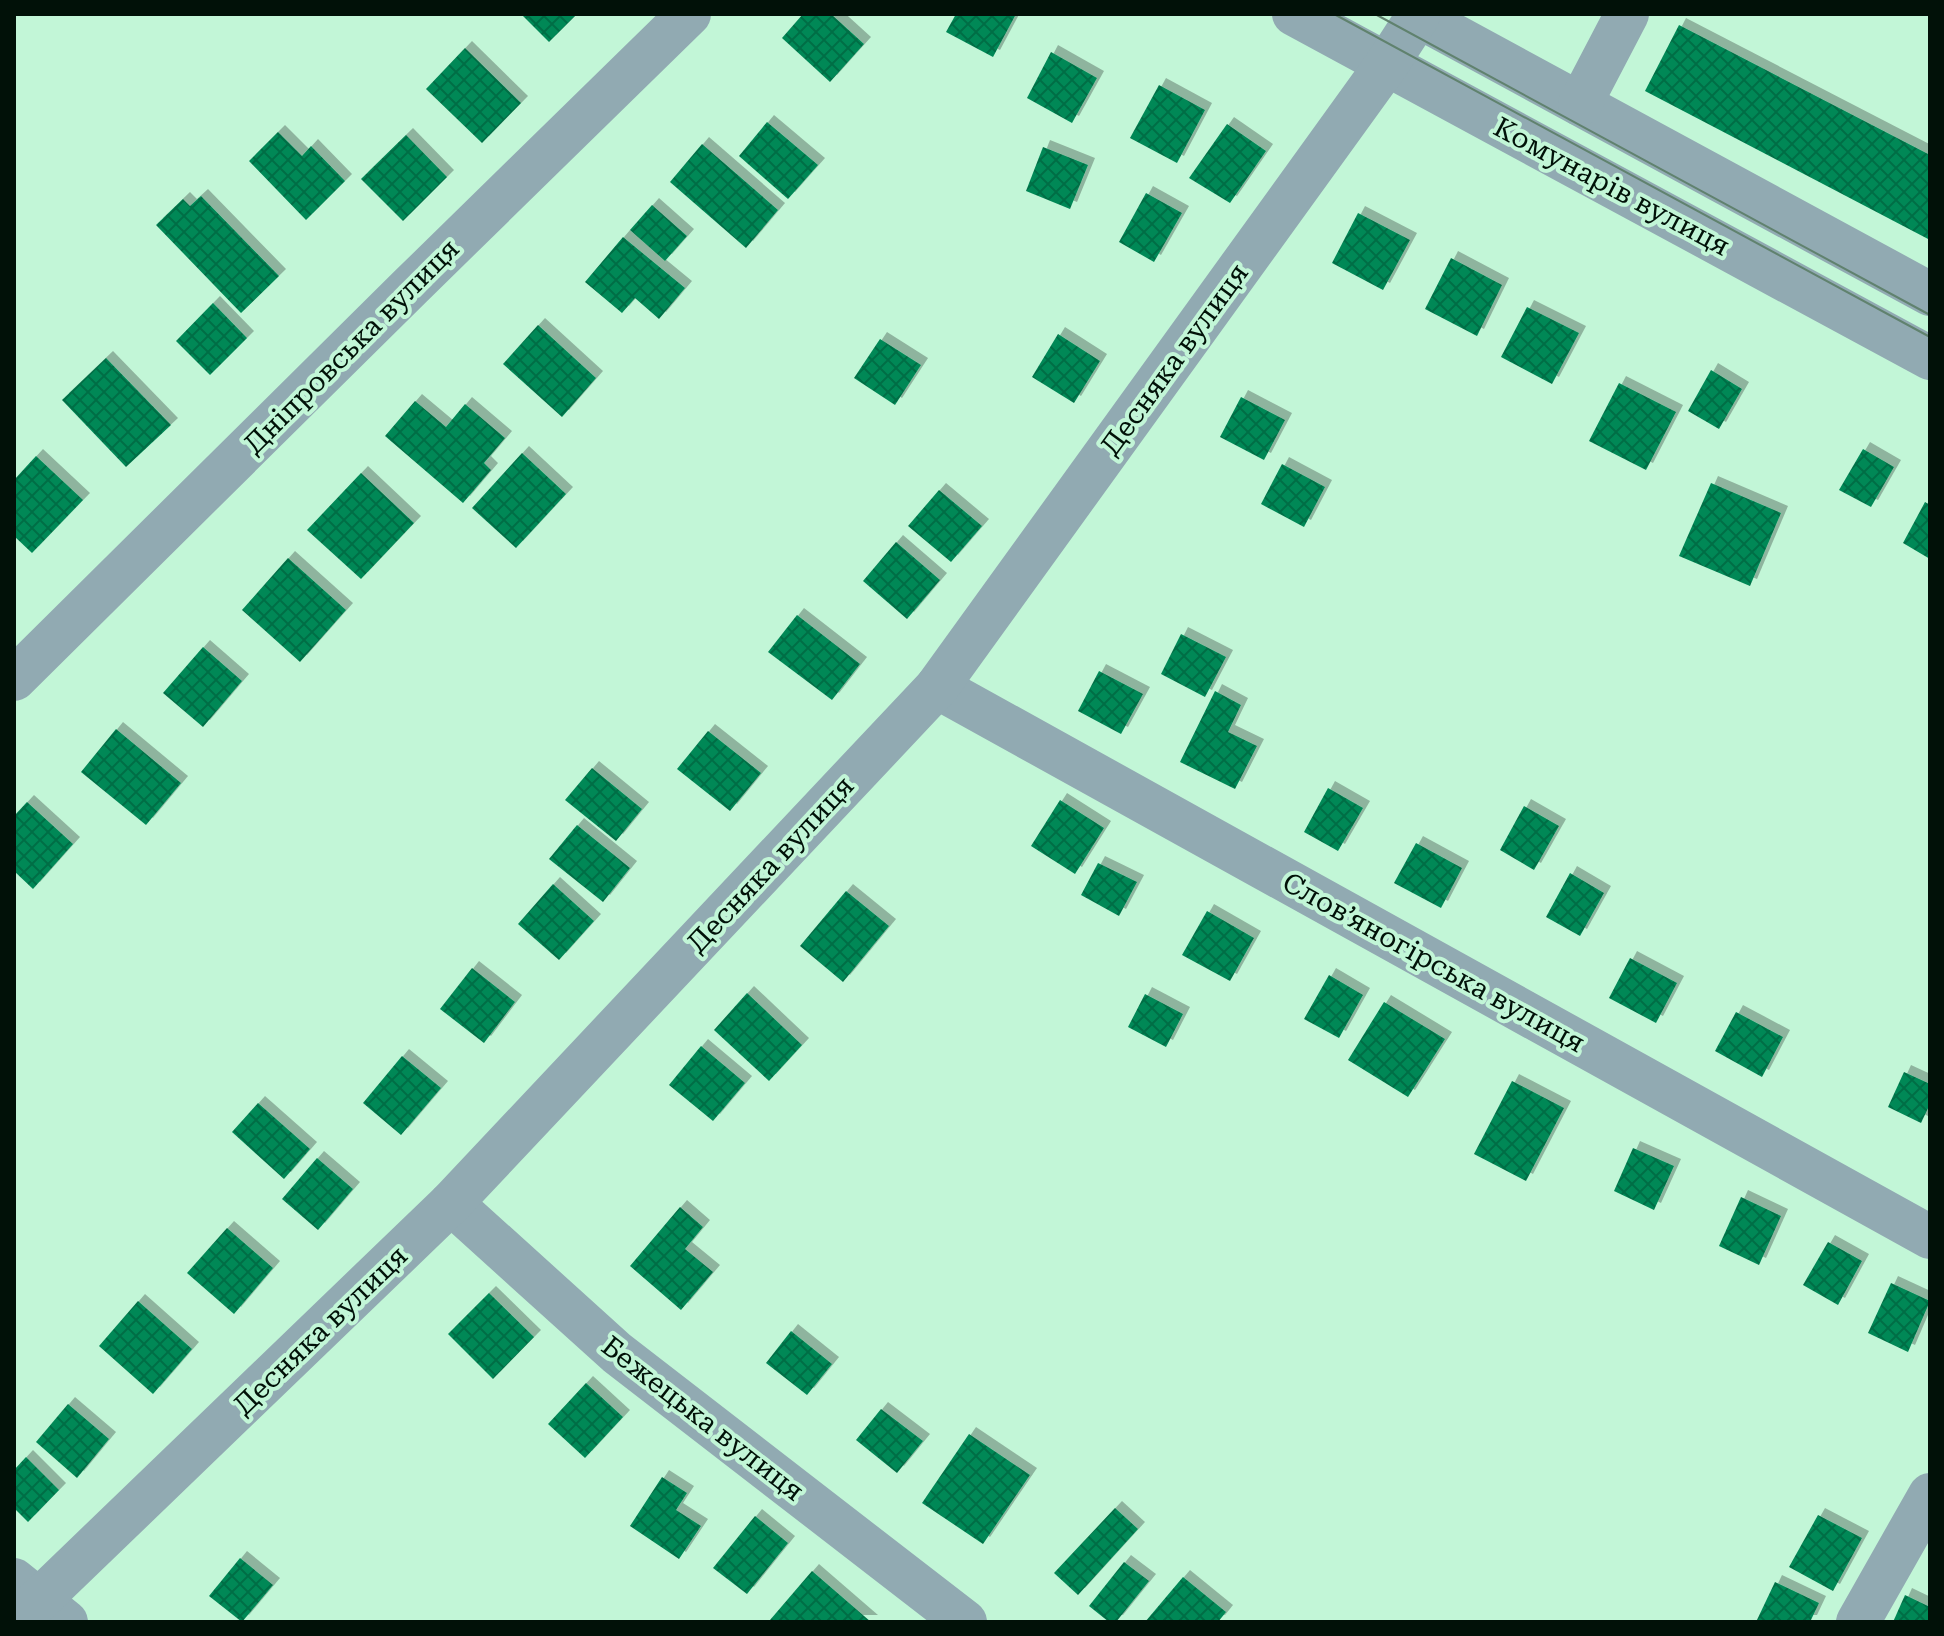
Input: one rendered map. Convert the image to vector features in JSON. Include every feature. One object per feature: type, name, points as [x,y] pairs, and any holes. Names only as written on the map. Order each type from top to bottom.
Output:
[{"type":"street","name":"Дніпровська вулиця","points":[[14,679],[689,14]]},
{"type":"street","name":"Комунарів вулиця","points":[[1294,14],[1930,358]]},
{"type":"street","points":[[1580,104],[1627,14]]},
{"type":"street","name":"Комунарів вулиця","points":[[1416,15],[1930,294]]},
{"type":"street","name":"Десняка вулиця","points":[[34,1606],[451,1203],[937,687],[1387,64],[1416,15]]},
{"type":"street","name":"Слов’яногірська вулиця","points":[[937,687],[1930,1237]]},
{"type":"street","name":"Бежецька вулиця","points":[[451,1203],[617,1353],[965,1622]]},
{"type":"street","points":[[1858,1622],[1930,1495]]},
{"type":"building","points":[[521,14],[577,14],[549,42]]},
{"type":"building","points":[[803,14],[831,14],[864,44],[830,82],[782,38]]},
{"type":"building","points":[[956,14],[1016,14],[993,57],[946,32]]},
{"type":"building","points":[[1679,25],[1930,155],[1930,240],[1645,91]]},
{"type":"building","points":[[465,48],[521,103],[482,143],[426,89]]},
{"type":"building","points":[[1051,52],[1097,78],[1072,123],[1027,98]]},
{"type":"building","points":[[1159,85],[1205,110],[1177,163],[1130,138]]},
{"type":"building","points":[[767,122],[818,165],[788,199],[739,156]]},
{"type":"building","points":[[1227,124],[1266,151],[1230,203],[1189,178]]},
{"type":"building","points":[[278,132],[302,156],[311,146],[345,181],[306,220],[249,161]]},
{"type":"building","points":[[406,135],[447,177],[403,221],[361,179]]},
{"type":"building","points":[[702,144],[778,210],[746,248],[670,182]]},
{"type":"building","points":[[1043,147],[1088,165],[1070,209],[1026,191]]},
{"type":"building","points":[[1146,193],[1182,213],[1154,262],[1119,242]]},
{"type":"building","points":[[201,196],[279,276],[241,313],[156,225],[183,199],[190,206]]},
{"type":"building","points":[[652,205],[687,236],[665,261],[630,230]]},
{"type":"building","points":[[1358,213],[1410,240],[1383,290],[1332,263]]},
{"type":"building","points":[[623,237],[685,288],[659,319],[635,298],[622,313],[585,282]]},
{"type":"building","points":[[1451,258],[1502,285],[1477,336],[1425,309]]},
{"type":"building","points":[[213,303],[247,338],[210,375],[176,341]]},
{"type":"building","points":[[1527,307],[1579,333],[1552,384],[1501,357]]},
{"type":"building","points":[[538,325],[596,378],[562,417],[503,364]]},
{"type":"building","points":[[1058,334],[1100,361],[1074,403],[1032,377]]},
{"type":"building","points":[[880,339],[921,365],[895,405],[854,378]]},
{"type":"building","points":[[106,358],[171,425],[126,467],[62,400]]},
{"type":"building","points":[[1711,370],[1742,389],[1719,429],[1688,411]]},
{"type":"building","points":[[1619,383],[1676,412],[1646,470],[1589,441]]},
{"type":"building","points":[[1241,397],[1285,420],[1264,460],[1220,437]]},
{"type":"building","points":[[415,401],[446,427],[465,404],[505,438],[484,463],[491,470],[463,503],[385,436]]},
{"type":"building","points":[[1863,449],[1894,467],[1871,507],[1839,490]]},
{"type":"building","points":[[522,453],[566,494],[516,548],[472,508]]},
{"type":"building","points":[[36,456],[83,500],[32,553],[14,536],[14,480]]},
{"type":"building","points":[[1282,464],[1325,487],[1304,527],[1261,504]]},
{"type":"building","points":[[361,473],[414,523],[361,579],[307,530]]},
{"type":"building","points":[[1711,483],[1781,513],[1750,586],[1679,556]]},
{"type":"building","points":[[939,490],[982,526],[951,562],[908,526]]},
{"type":"building","points":[[1925,502],[1930,505],[1930,559],[1903,543]]},
{"type":"building","points":[[896,542],[940,580],[907,619],[863,581]]},
{"type":"building","points":[[288,558],[346,610],[300,662],[242,610]]},
{"type":"building","points":[[797,615],[860,664],[832,700],[768,652]]},
{"type":"building","points":[[1181,634],[1226,657],[1205,697],[1161,674]]},
{"type":"building","points":[[203,647],[242,681],[203,727],[163,693]]},
{"type":"building","points":[[1099,671],[1143,694],[1121,734],[1078,711]]},
{"type":"building","points":[[1215,691],[1241,705],[1228,732],[1257,746],[1235,789],[1180,762]]},
{"type":"building","points":[[116,729],[181,783],[146,825],[81,772]]},
{"type":"building","points":[[708,731],[761,773],[730,811],[677,769]]},
{"type":"building","points":[[592,768],[642,809],[616,841],[565,800]]},
{"type":"building","points":[[1328,788],[1363,808],[1338,851],[1304,832]]},
{"type":"building","points":[[1060,800],[1104,828],[1075,874],[1031,846]]},
{"type":"building","points":[[27,802],[73,844],[33,889],[14,871],[14,816]]},
{"type":"building","points":[[1524,806],[1559,826],[1534,870],[1500,850]]},
{"type":"building","points":[[577,825],[630,868],[603,902],[549,859]]},
{"type":"building","points":[[1416,843],[1462,868],[1441,908],[1394,883]]},
{"type":"building","points":[[1098,863],[1137,882],[1119,916],[1081,895]]},
{"type":"building","points":[[1570,873],[1604,893],[1580,936],[1546,917]]},
{"type":"building","points":[[553,884],[594,921],[559,960],[518,924]]},
{"type":"building","points":[[846,891],[889,926],[843,982],[800,946]]},
{"type":"building","points":[[1207,911],[1254,938],[1230,981],[1182,955]]},
{"type":"building","points":[[1630,958],[1677,983],[1656,1023],[1609,998]]},
{"type":"building","points":[[472,968],[515,1002],[484,1043],[440,1009]]},
{"type":"building","points":[[1329,975],[1363,995],[1339,1038],[1304,1019]]},
{"type":"building","points":[[747,993],[802,1045],[769,1081],[714,1030]]},
{"type":"building","points":[[1145,994],[1183,1014],[1166,1047],[1128,1027]]},
{"type":"building","points":[[1384,1002],[1445,1039],[1408,1097],[1348,1060]]},
{"type":"building","points":[[1736,1012],[1783,1037],[1762,1077],[1715,1051]]},
{"type":"building","points":[[701,1046],[745,1083],[713,1121],[669,1085]]},
{"type":"building","points":[[402,1056],[441,1088],[401,1135],[363,1103]]},
{"type":"building","points":[[1904,1072],[1930,1084],[1930,1104],[1921,1123],[1888,1107]]},
{"type":"building","points":[[1512,1081],[1564,1108],[1526,1181],[1474,1154]]},
{"type":"building","points":[[258,1103],[310,1149],[284,1179],[232,1132]]},
{"type":"building","points":[[1633,1148],[1674,1166],[1654,1210],[1614,1191]]},
{"type":"building","points":[[317,1158],[353,1189],[318,1230],[282,1199]]},
{"type":"building","points":[[1741,1197],[1781,1216],[1759,1265],[1719,1246]]},
{"type":"building","points":[[680,1207],[703,1227],[685,1249],[713,1272],[681,1310],[630,1266]]},
{"type":"building","points":[[227,1228],[273,1268],[234,1314],[187,1273]]},
{"type":"building","points":[[1828,1242],[1862,1261],[1838,1305],[1803,1285]]},
{"type":"building","points":[[1891,1283],[1930,1301],[1908,1352],[1868,1333]]},
{"type":"building","points":[[489,1293],[534,1337],[493,1379],[448,1334]]},
{"type":"building","points":[[138,1301],[192,1349],[153,1394],[99,1346]]},
{"type":"building","points":[[791,1331],[832,1364],[807,1395],[766,1363]]},
{"type":"building","points":[[586,1383],[623,1417],[585,1458],[548,1424]]},
{"type":"building","points":[[68,1404],[109,1439],[77,1478],[36,1442]]},
{"type":"building","points":[[881,1409],[923,1441],[897,1473],[856,1440]]},
{"type":"building","points":[[969,1434],[1030,1475],[983,1544],[922,1503]]},
{"type":"building","points":[[26,1457],[59,1490],[28,1522],[14,1508],[14,1470]]},
{"type":"building","points":[[662,1477],[687,1493],[676,1510],[701,1526],[679,1559],[630,1526]]},
{"type":"building","points":[[1115,1508],[1138,1529],[1078,1595],[1054,1573]]},
{"type":"building","points":[[1818,1515],[1862,1538],[1833,1591],[1789,1567]]},
{"type":"building","points":[[755,1516],[788,1543],[747,1594],[713,1568]]},
{"type":"building","points":[[240,1558],[273,1585],[242,1622],[209,1596]]},
{"type":"building","points":[[1124,1562],[1149,1581],[1116,1622],[1109,1622],[1089,1606]]},
{"type":"building","points":[[812,1571],[871,1622],[772,1622],[770,1620]]},
{"type":"building","points":[[1183,1577],[1226,1612],[1218,1622],[1145,1622]]},
{"type":"building","points":[[1775,1582],[1819,1603],[1810,1622],[1756,1622]]},
{"type":"building","points":[[1905,1595],[1930,1607],[1930,1622],[1893,1622]]},
{"type":"tram line","points":[[1334,14],[1930,337]]},
{"type":"tram line","points":[[1375,14],[1930,315]]}]
